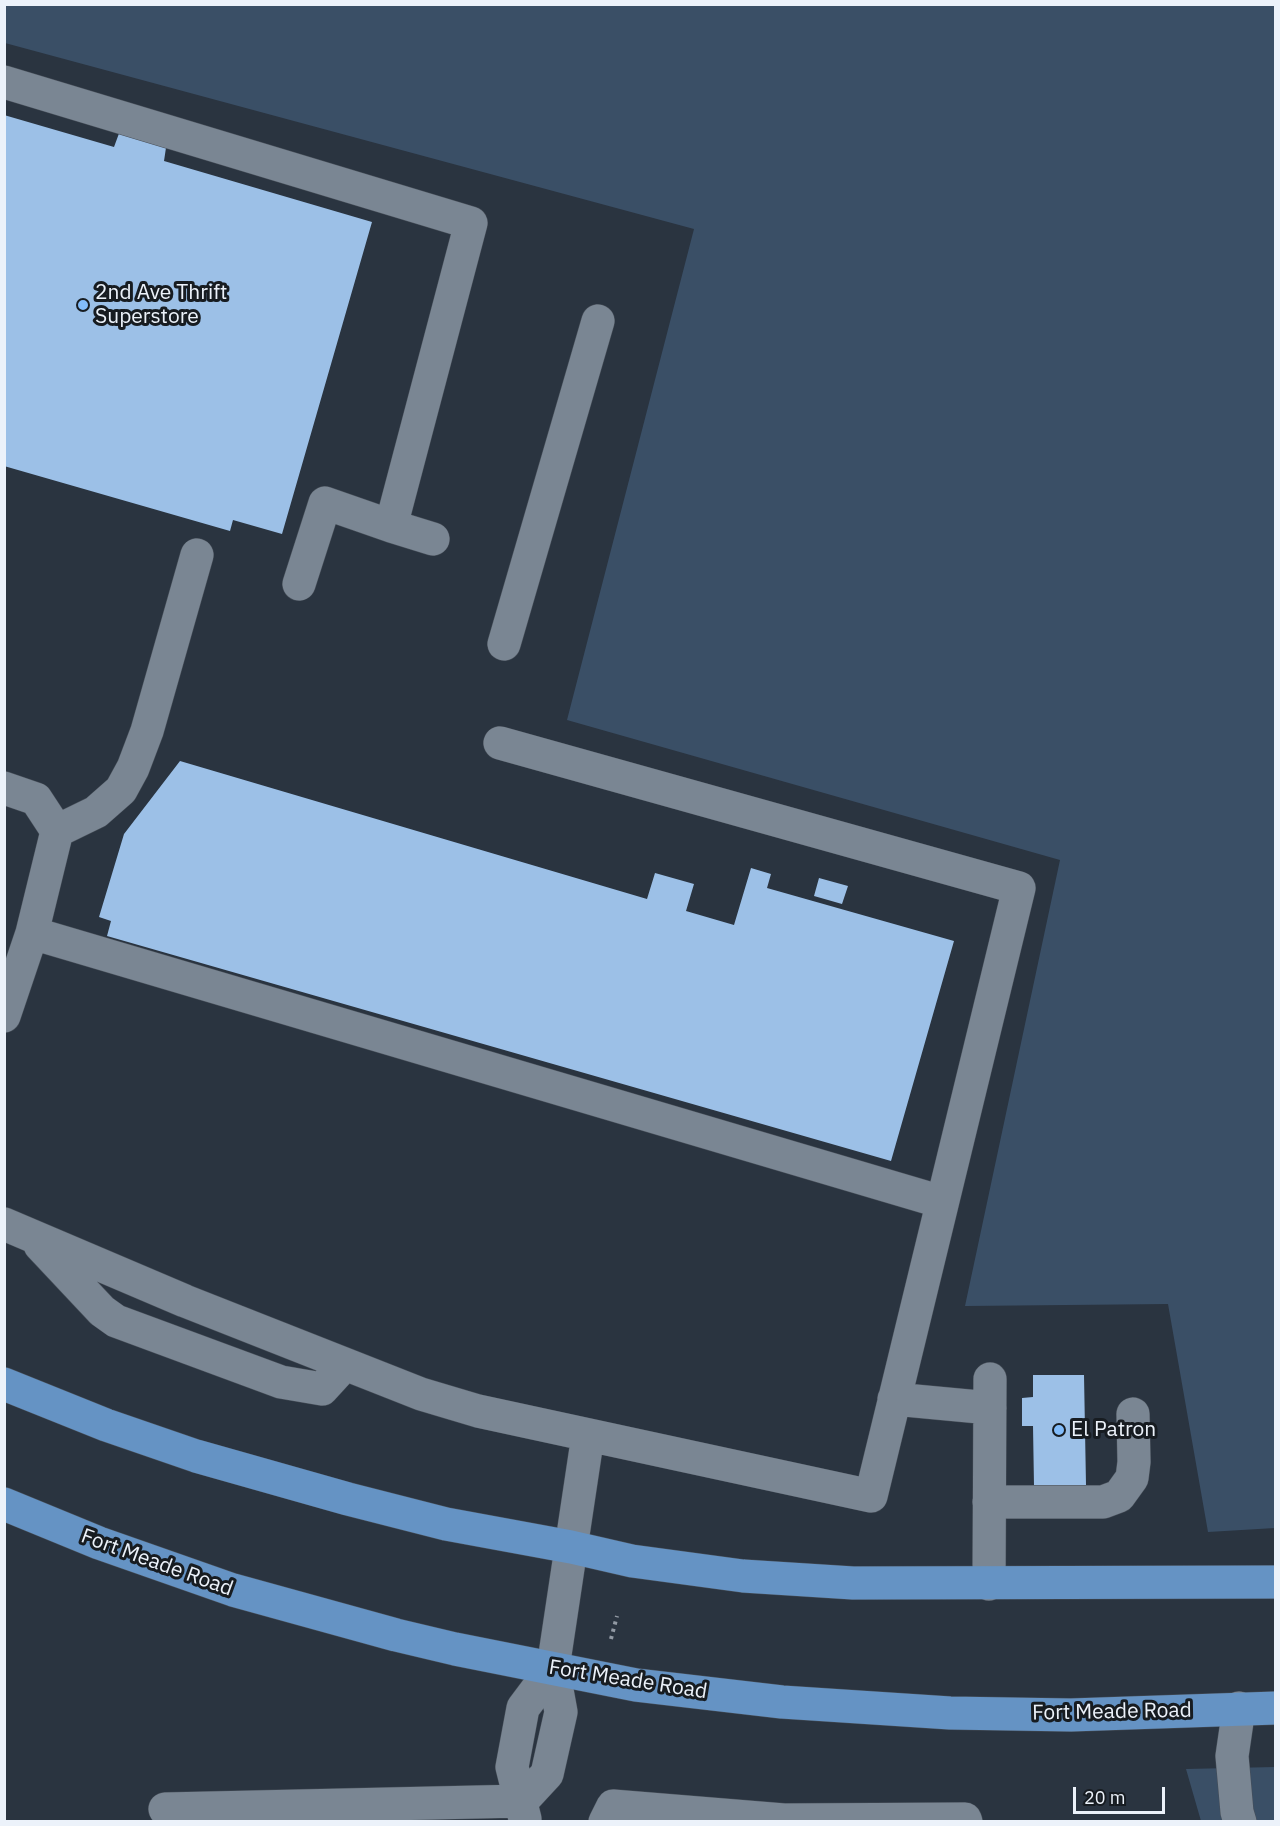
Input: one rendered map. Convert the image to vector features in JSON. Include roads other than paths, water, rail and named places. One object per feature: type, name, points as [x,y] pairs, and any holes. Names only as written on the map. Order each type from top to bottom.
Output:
[{"type":"main road","points":[[4,1384],[106,1425],[207,1459],[446,1524],[571,1547],[617,1558],[743,1576],[853,1583],[1275,1582]]},
{"type":"main road","name":"Fort Meade Road","points":[[4,1504],[99,1543],[233,1590],[455,1649],[636,1685],[771,1701],[950,1713],[1176,1713],[1239,1708],[1275,1708]]},
{"type":"lane","points":[[4,82],[471,223],[392,526]]},
{"type":"lane","points":[[504,644],[598,321]]},
{"type":"lane","points":[[298,584],[325,503],[433,539]]},
{"type":"lane","points":[[57,831],[96,812],[121,790],[134,768],[147,731],[197,555]]},
{"type":"lane","points":[[17,1230],[185,1301],[421,1394],[466,1408],[871,1496],[1019,888],[500,743]]},
{"type":"lane","points":[[4,788],[36,799],[57,831],[32,933],[4,1016]]},
{"type":"lane","points":[[32,933],[942,1202]]},
{"type":"lane","points":[[17,1230],[102,1311],[116,1321],[281,1382],[322,1389],[344,1365]]},
{"type":"lane","points":[[894,1400],[990,1393],[989,1584]]},
{"type":"lane","points":[[989,1502],[1103,1502],[1119,1496],[1132,1478],[1133,1414]]},
{"type":"lane","points":[[165,1809],[524,1811],[547,1774],[561,1712],[553,1668],[588,1435]]},
{"type":"lane","points":[[1239,1708],[1232,1756],[1237,1812],[1240,1821]]},
{"type":"lane","points":[[605,1821],[613,1806],[785,1820],[965,1819],[966,1821]]},
{"type":"place","name":"2nd Ave Thrift Superstore","points":[[83,305]]},
{"type":"place","name":"El Patron","points":[[1059,1430]]}]
